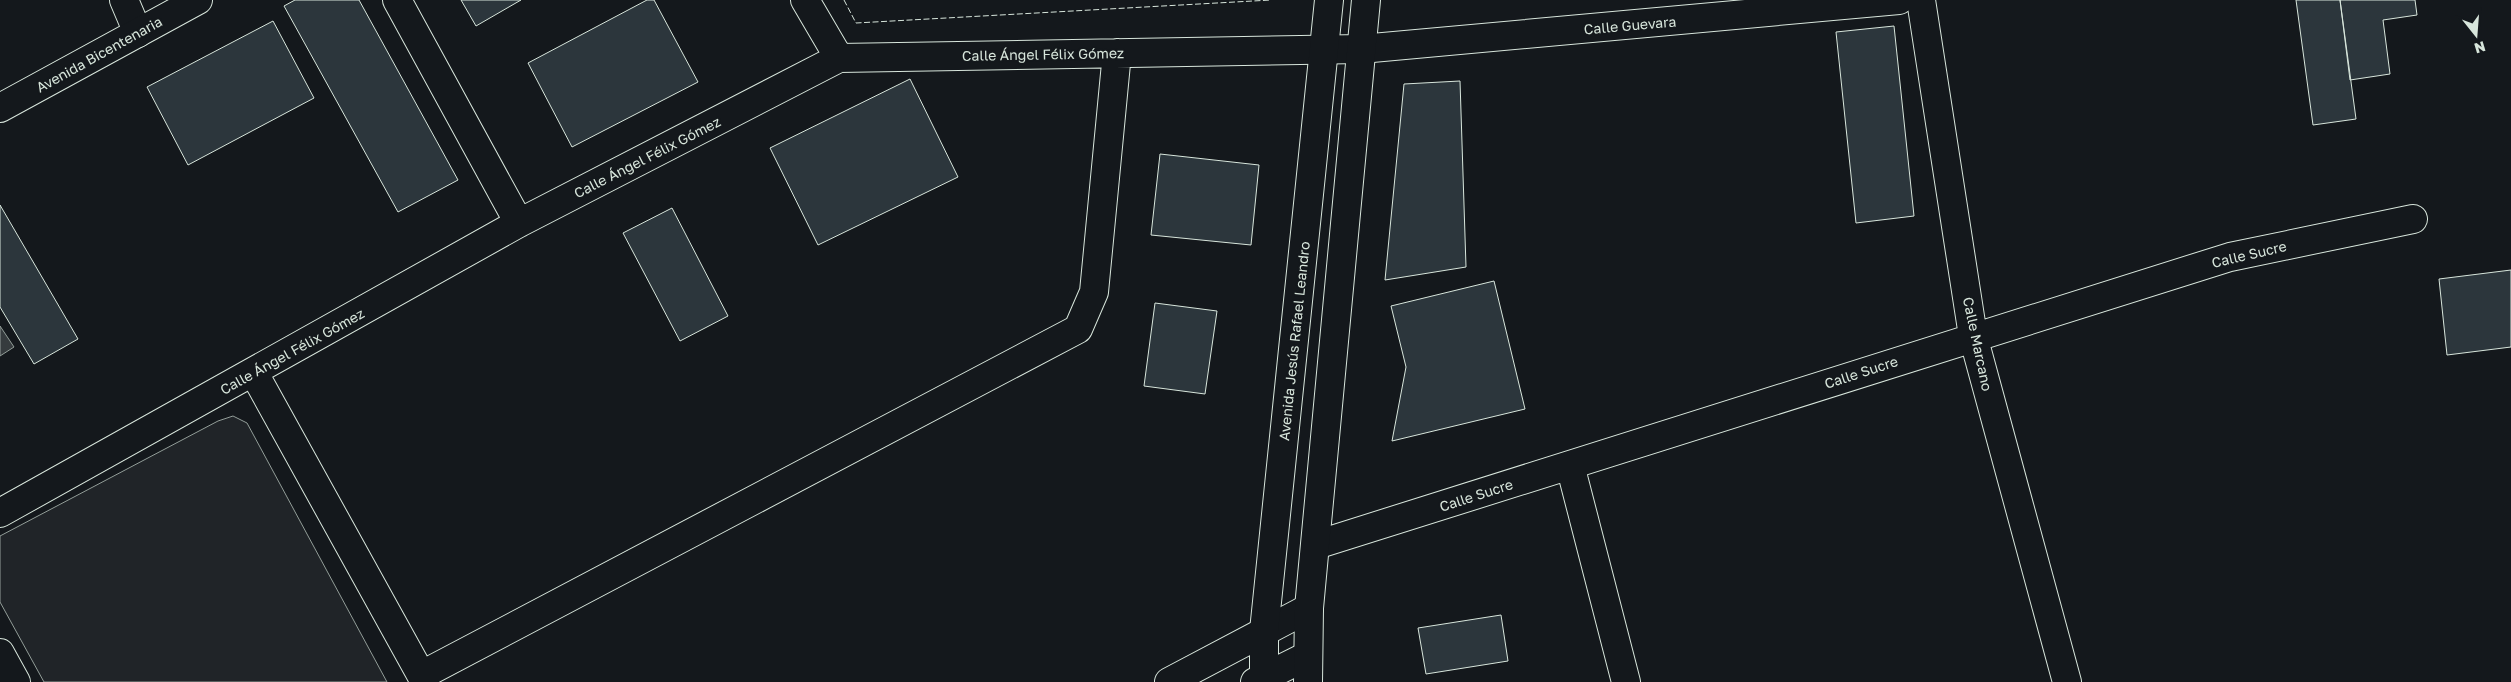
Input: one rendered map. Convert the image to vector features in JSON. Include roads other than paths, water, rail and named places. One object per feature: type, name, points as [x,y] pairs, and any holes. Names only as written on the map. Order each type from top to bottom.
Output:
[{"type":"street","points":[[124,0],[138,33]]},
{"type":"street","name":"Avenida Bicentenaria","points":[[0,108],[198,0]]},
{"type":"street","points":[[397,0],[519,223]]},
{"type":"street","points":[[805,0],[839,58]]},
{"type":"street","name":"Avenida Jesús Rafael Leandro","points":[[1261,681],[1264,631],[1329,0]]},
{"type":"street","points":[[1261,681],[1307,669],[1309,608],[1366,0]]},
{"type":"street","name":"Calle Guevara","points":[[1361,49],[1899,0]]},
{"type":"street","name":"Calle Marcano","points":[[1921,0],[1973,336],[2067,682]]},
{"type":"street","name":"Calle Ángel Félix Gómez","points":[[0,513],[254,373],[519,223],[839,58],[1361,49]]},
{"type":"street","points":[[254,373],[424,679],[1078,329],[1094,292],[1117,53]]},
{"type":"street","name":"Calle Sucre","points":[[1316,545],[1973,336],[2230,257],[2413,219]]},
{"type":"street","points":[[1570,465],[1626,682]]},
{"type":"street","points":[[1169,682],[1309,608]]},
{"type":"street","points":[[0,653],[16,682]]}]
